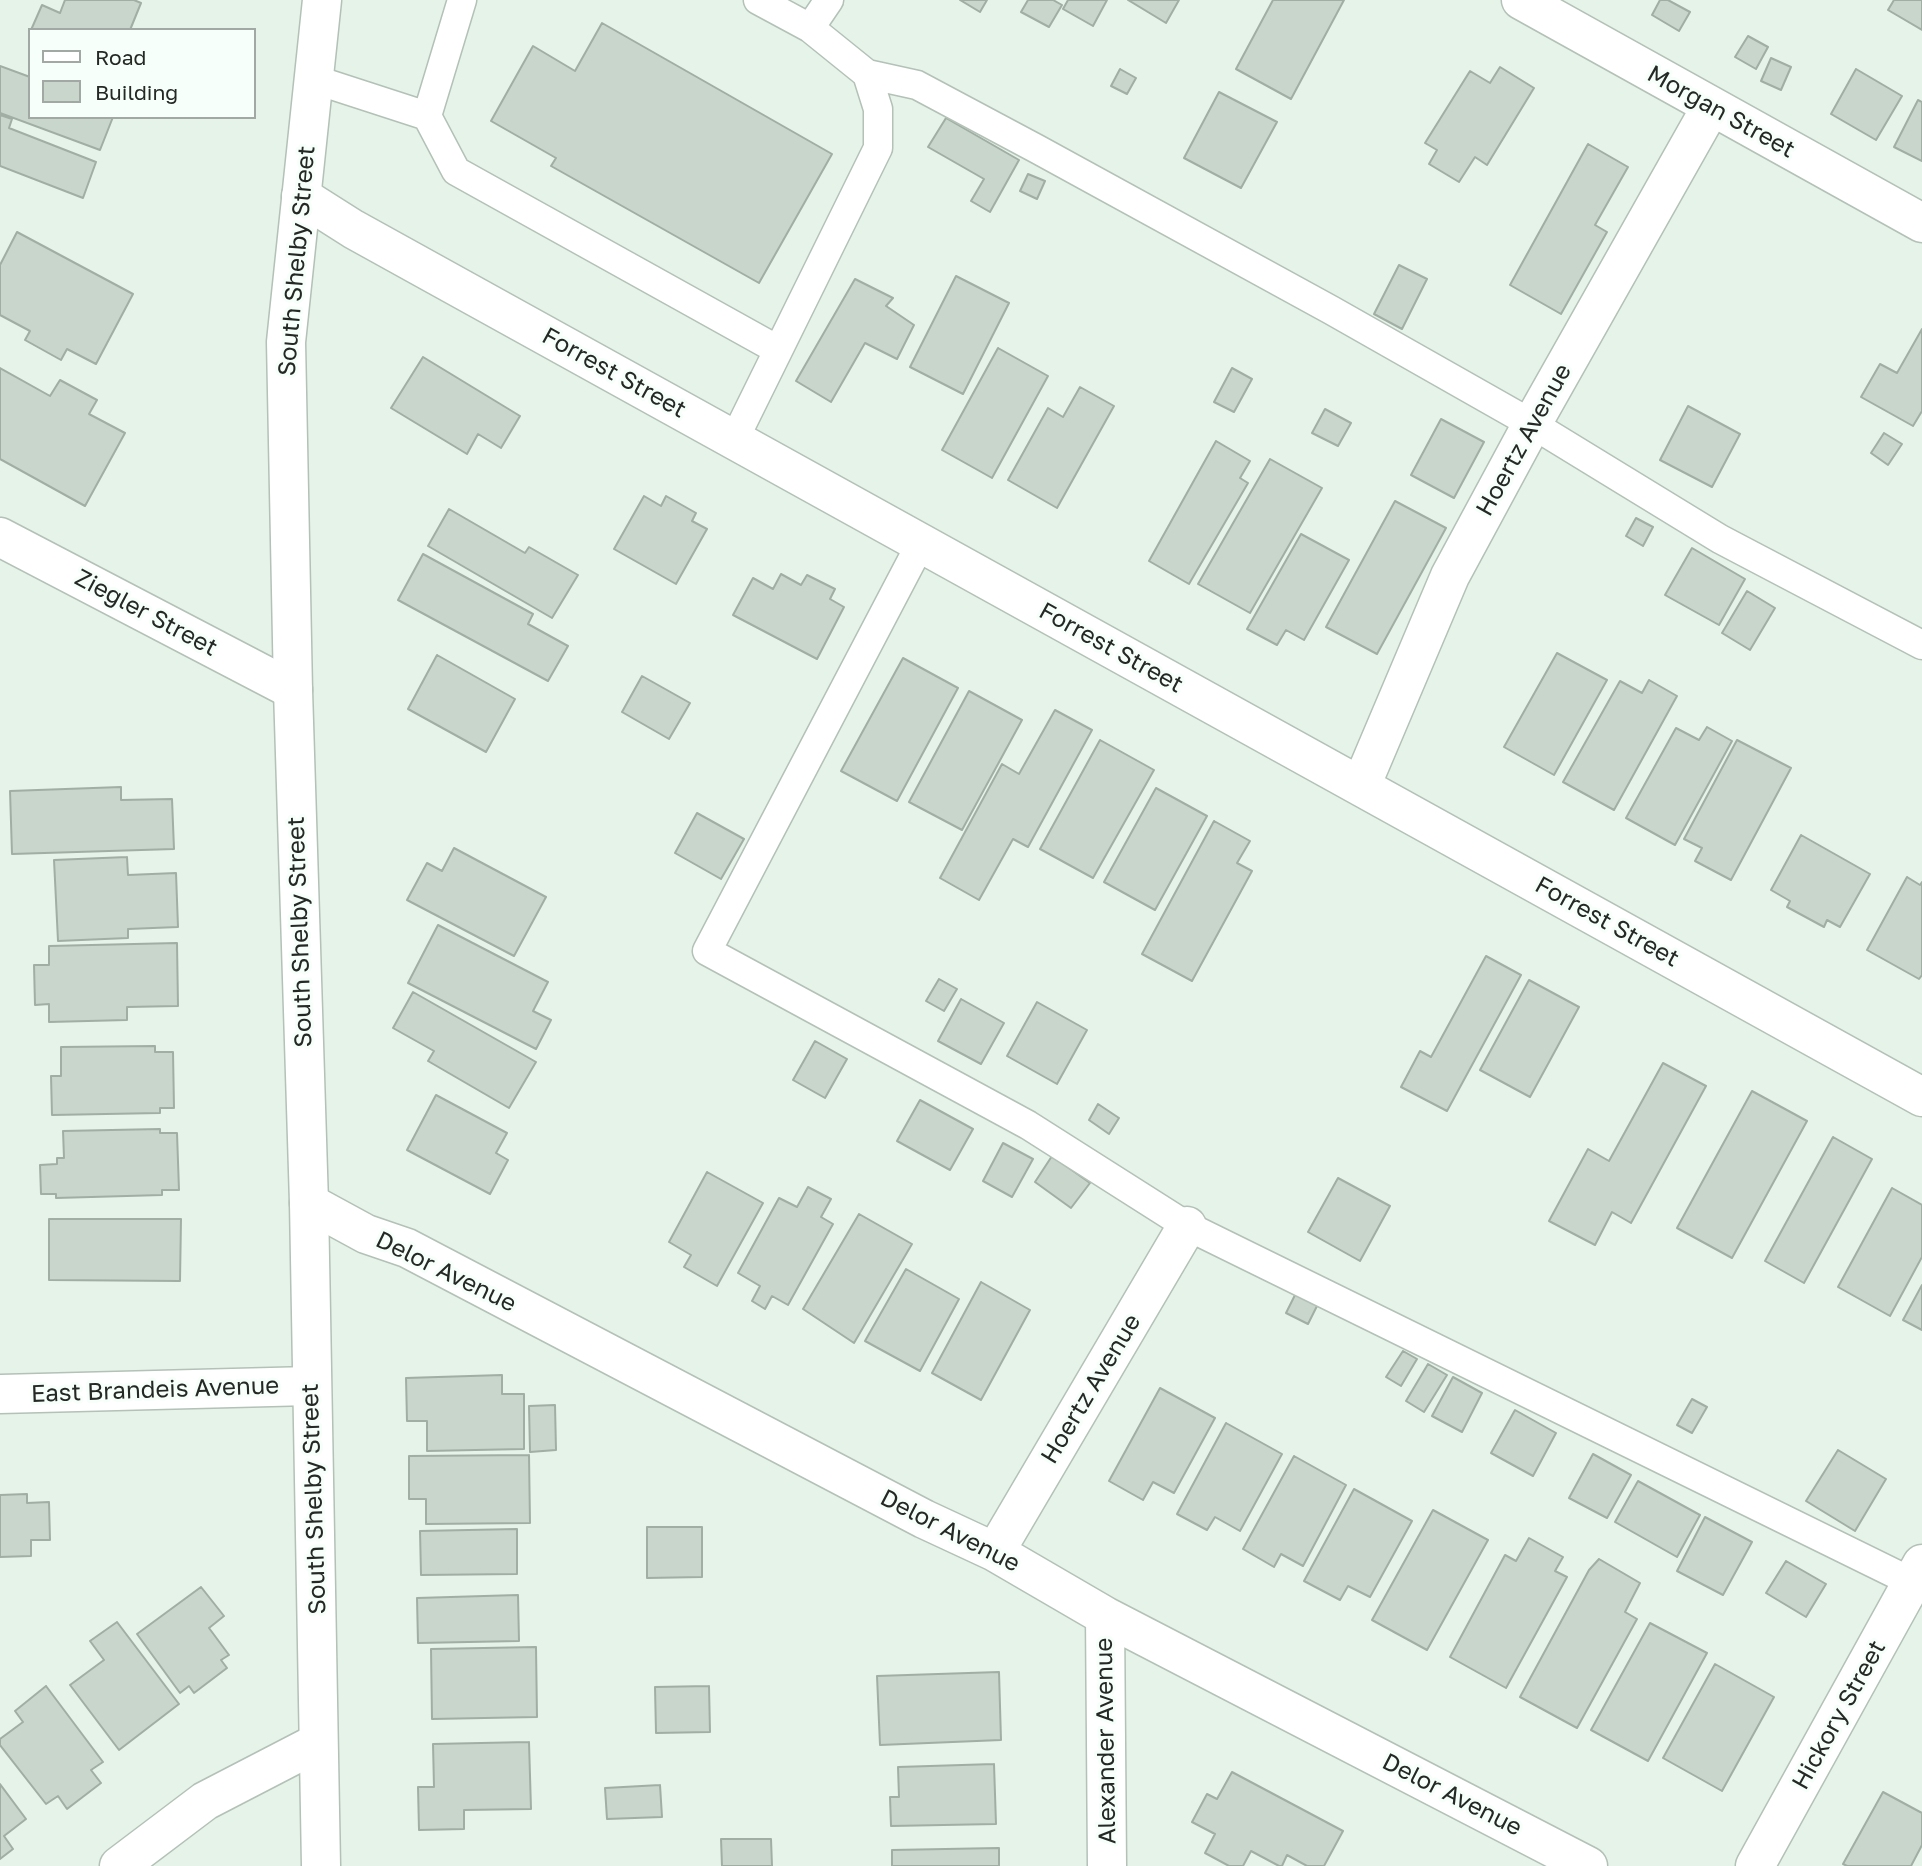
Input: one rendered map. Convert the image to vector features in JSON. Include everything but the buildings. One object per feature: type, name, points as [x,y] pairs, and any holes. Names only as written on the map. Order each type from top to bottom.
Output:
[{"type":"street","name":"South Shelby Street","points":[[321,1866],[310,1386],[309,1203],[293,690],[286,342],[322,0]]},
{"type":"street","name":"Morgan Street","points":[[1521,0],[1922,223]]},
{"type":"street","name":"Hoertz Avenue","points":[[1361,786],[1450,576],[1532,424],[1711,107]]},
{"type":"street","name":"Forrest Street","points":[[301,196],[354,229],[1922,1097]]},
{"type":"street","name":"Ziegler Street","points":[[0,537],[293,690]]},
{"type":"street","name":"Delor Avenue","points":[[309,1203],[366,1234],[407,1248],[924,1519],[995,1552],[1105,1616],[1588,1866]]},
{"type":"street","name":"Hoertz Avenue","points":[[995,1552],[1187,1226]]},
{"type":"street","name":"East Brandeis Avenue","points":[[0,1394],[310,1386]]},
{"type":"street","name":"Hickory Street","points":[[1755,1866],[1919,1578]]},
{"type":"street","name":"Alexander Avenue","points":[[1105,1616],[1107,1866]]},
{"type":"street","points":[[118,1866],[205,1801],[317,1743]]},
{"type":"lane","points":[[427,116],[462,0]]},
{"type":"lane","points":[[758,0],[810,28],[867,74],[917,85],[1332,310],[1532,424],[1720,539],[1922,645]]},
{"type":"lane","points":[[810,28],[829,0]]},
{"type":"lane","points":[[734,440],[878,148],[878,109],[867,74]]},
{"type":"lane","points":[[313,79],[427,116],[456,171],[778,350]]},
{"type":"lane","points":[[921,543],[707,951],[1028,1125],[1187,1226],[1919,1578]]}]
